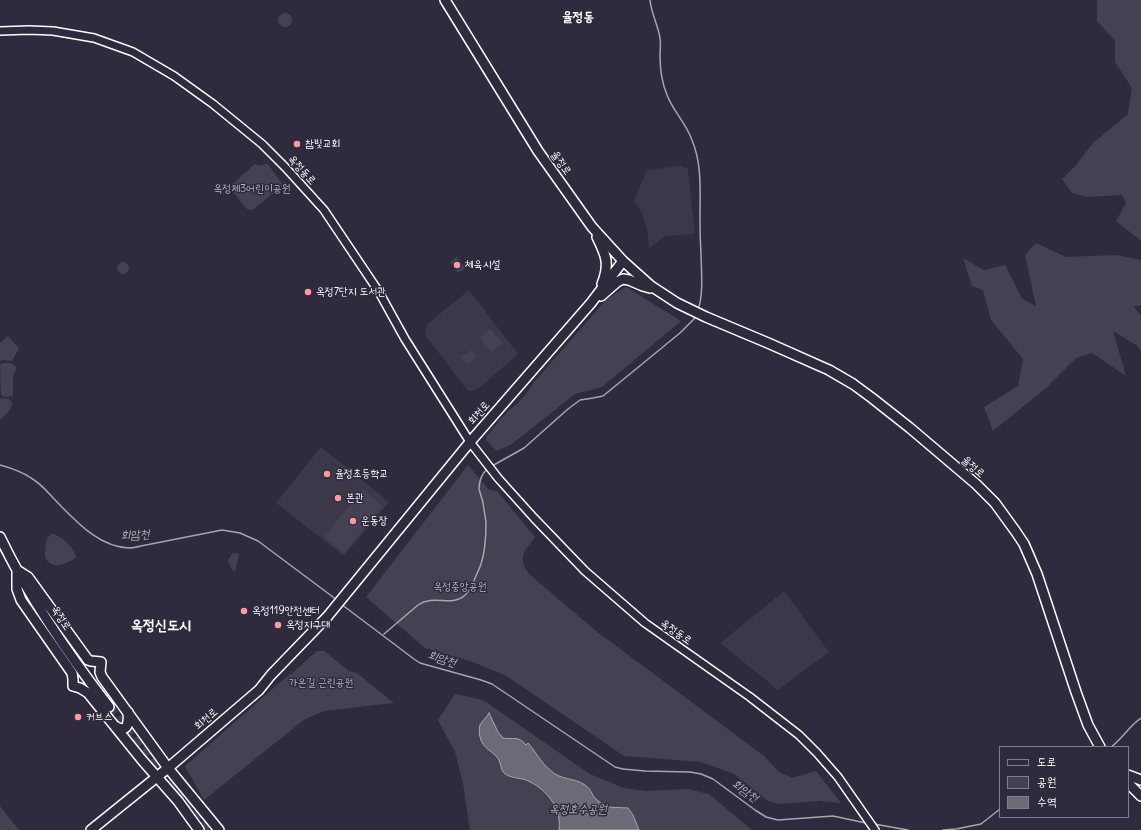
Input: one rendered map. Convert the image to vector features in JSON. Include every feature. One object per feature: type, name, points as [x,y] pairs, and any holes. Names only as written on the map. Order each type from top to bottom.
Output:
[{"type":"main road","name":"율정로","points":[[446,0],[538,151],[592,227],[623,261],[654,288],[677,303],[706,317],[804,358],[854,384],[920,436],[976,484],[995,503],[1024,544],[1032,562],[1088,725],[1099,746]]},
{"type":"main road","points":[[592,227],[604,251],[607,262],[604,279],[598,294]]},
{"type":"main road","name":"회천로","points":[[91,830],[168,768],[259,690],[271,675],[327,617],[356,583],[470,442],[591,303],[623,261]]},
{"type":"main road","points":[[591,303],[623,279],[654,288]]},
{"type":"main road","name":"옥정로","points":[[0,537],[29,591],[67,650],[109,707]]},
{"type":"main road","points":[[17,570],[28,577],[43,596],[88,660],[92,662],[101,662],[100,672],[102,677],[168,768],[219,830]]},
{"type":"main road","points":[[17,570],[17,589],[21,600],[72,673],[73,686],[88,693],[178,801],[199,830]]},
{"type":"main road","points":[[114,725],[120,729],[124,729],[129,723],[128,712]]},
{"type":"main road","points":[[1129,775],[1141,780]]},
{"type":"main road","points":[[1129,784],[1141,796]]},
{"type":"street","name":"옥정동로","points":[[0,31],[53,31],[94,38],[134,52],[174,76],[213,104],[262,144],[324,210],[378,292],[405,339],[470,442],[498,478],[585,571],[645,623],[750,697],[798,735],[817,753],[838,777],[875,830]]},
{"type":"shaded area","points":[[680,166],[688,169],[695,234],[665,236],[649,248],[647,229],[642,213],[634,201],[647,170]]},
{"type":"shaded area","points":[[469,290],[518,354],[477,390],[468,391],[425,335],[427,324]]},
{"type":"shaded area","name":"율정초등학교","points":[[321,447],[389,502],[344,556],[276,503]]},
{"type":"shaded area","points":[[784,591],[829,652],[778,690],[720,643]]},
{"type":"green space","points":[[1097,0],[1141,0],[1141,241],[1116,221],[1126,203],[1122,195],[1087,197],[1072,193],[1062,179],[1076,165],[1093,143],[1128,114],[1132,88],[1115,62],[1115,41],[1097,21]]},
{"type":"green space","points":[[285,13],[290,15],[292,20],[290,25],[285,27],[280,25],[278,20],[280,15]]},
{"type":"green space","name":"옥정제3어린이공원","points":[[267,163],[283,185],[254,209],[247,209],[229,187],[255,164],[261,166]]},
{"type":"green space","points":[[1036,243],[1066,257],[1116,255],[1141,260],[1141,305],[1134,306],[1141,316],[1141,351],[1136,345],[1113,331],[1126,376],[1092,353],[1076,358],[1046,388],[993,431],[984,407],[1018,386],[1023,359],[991,320],[983,290],[972,286],[963,258],[984,270],[1005,265],[1022,299],[1036,306],[1025,255]]},
{"type":"green space","name":"체육시설","points":[[457,257],[465,268],[458,273],[450,262]]},
{"type":"green space","points":[[125,262],[128,263],[128,273],[121,274],[118,273],[117,266],[118,263]]},
{"type":"green space","points":[[626,287],[681,321],[602,387],[575,394],[512,444],[496,451],[487,441],[486,437],[507,412],[518,403],[533,383],[606,300]]},
{"type":"green space","points":[[490,329],[495,334],[494,336],[498,337],[503,343],[491,352],[480,338]]},
{"type":"green space","points":[[8,336],[19,348],[12,361],[0,361],[0,343]]},
{"type":"green space","points":[[471,350],[477,357],[467,365],[461,357]]},
{"type":"green space","points":[[11,363],[17,367],[13,377],[13,396],[5,397],[1,395],[0,364]]},
{"type":"green space","points":[[0,399],[9,399],[12,405],[8,412],[0,420]]},
{"type":"green space","name":"옥정중앙공원","points":[[468,465],[489,490],[497,491],[535,537],[523,554],[523,562],[529,574],[596,631],[764,756],[779,772],[792,778],[816,771],[841,803],[820,801],[779,804],[768,801],[734,774],[701,762],[624,756],[505,675],[470,661],[425,648],[366,597]]},
{"type":"green space","name":"운동장","points":[[363,490],[383,506],[344,553],[324,536]]},
{"type":"green space","points":[[52,534],[59,537],[70,546],[76,557],[74,559],[59,565],[53,565],[47,561],[45,558],[45,548],[47,538]]},
{"type":"green space","points":[[233,553],[239,554],[235,571],[232,570],[228,560]]},
{"type":"green space","name":"가온길 근린공원","points":[[317,651],[324,651],[349,671],[357,673],[394,703],[324,711],[305,719],[204,800],[185,766]]},
{"type":"green space","points":[[455,694],[483,700],[590,774],[624,788],[647,791],[687,789],[709,794],[752,830],[470,830],[463,783],[455,752],[438,720]]},
{"type":"green space","points":[[0,806],[19,830],[0,830]]},
{"type":"water","name":"옥정호수공원","points":[[489,713],[498,732],[503,738],[518,739],[526,745],[528,743],[550,770],[559,776],[585,785],[594,797],[606,807],[628,808],[633,815],[639,830],[559,830],[558,814],[551,800],[546,794],[540,788],[526,780],[505,774],[497,757],[483,745],[479,731],[481,724]]},
{"type":"waterway","points":[[650,0],[660,38],[660,66],[664,86],[670,101],[689,134],[695,149],[699,168],[702,281],[698,309]]},
{"type":"waterway","points":[[492,466],[524,448],[580,400],[603,396],[680,333],[694,319],[695,316]]},
{"type":"waterway","name":"회암천","points":[[0,465],[20,472],[35,480],[89,532],[108,543],[118,547],[130,548],[222,530],[240,533],[258,541],[337,600]]},
{"type":"waterway","points":[[384,634],[418,605],[430,600],[459,599],[469,591],[480,566],[484,549],[486,522],[479,489],[481,478],[487,469]]},
{"type":"waterway","name":"회암천","points":[[341,604],[420,663],[492,684],[615,767],[645,771],[690,772],[701,774],[713,779],[766,817],[778,820],[833,816],[866,823]]},
{"type":"waterway","name":"회암천","points":[[1112,746],[1141,718]]},
{"type":"waterway","name":"회암천","points":[[943,830],[981,824],[999,810]]},
{"type":"waterway","name":"회암천","points":[[874,824],[908,830]]},
{"type":"tunnel","points":[[109,707],[209,830]]},
{"type":"place","name":"참빛교회","points":[[297,144]]},
{"type":"place","name":"체육시설","points":[[457,265]]},
{"type":"place","name":"옥정7단지 도서관","points":[[308,292]]},
{"type":"place","name":"율정초등학교","points":[[327,474]]},
{"type":"place","name":"본관","points":[[338,498]]},
{"type":"place","name":"운동장","points":[[353,521]]},
{"type":"place","name":"옥정119안전센터","points":[[244,611]]},
{"type":"place","name":"옥정지구대","points":[[278,625]]},
{"type":"place","name":"커브스","points":[[78,717]]},
{"type":"district","name":"율정동","points":[[578,17]]},
{"type":"district","name":"옥정신도시","points":[[161,626]]}]
